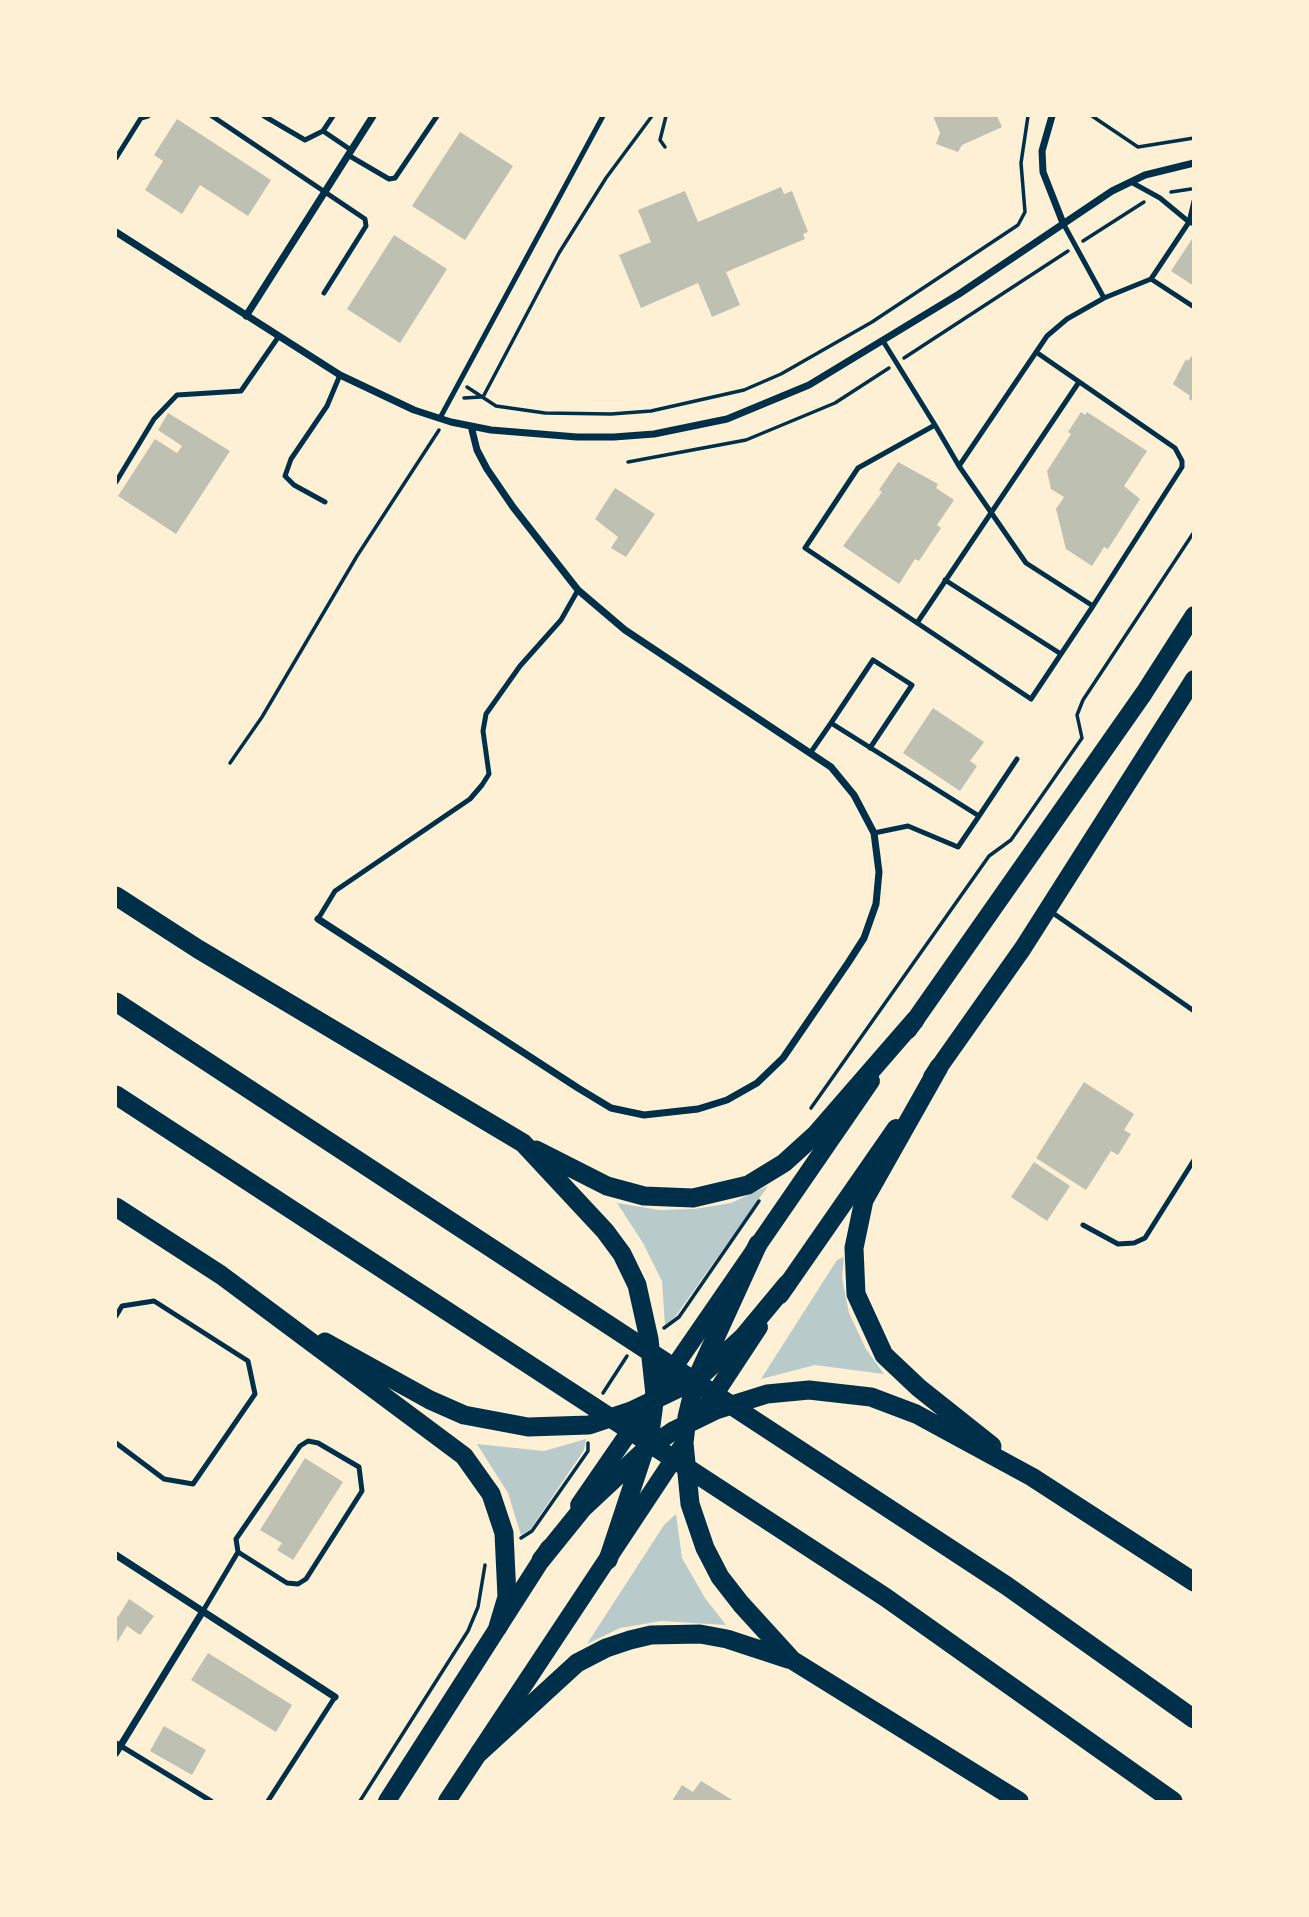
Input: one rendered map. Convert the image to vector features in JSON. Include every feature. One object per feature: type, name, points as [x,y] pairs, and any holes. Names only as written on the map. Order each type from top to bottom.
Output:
[{"type":"highway","points":[[116,895],[198,949],[523,1143],[607,1186],[644,1196],[668,1199],[714,1195],[748,1185],[768,1175],[816,1134],[915,1020]]},
{"type":"highway","points":[[116,1002],[1007,1586],[1194,1719]]},
{"type":"highway","points":[[939,1067],[864,1200],[854,1248],[856,1294],[875,1341],[897,1370],[1032,1477]]},
{"type":"highway","points":[[116,1095],[970,1655],[1173,1801]]},
{"type":"highway","points":[[523,1143],[606,1231],[622,1254],[637,1285],[649,1339],[653,1399],[645,1451],[608,1560]]},
{"type":"highway","points":[[116,1207],[221,1275],[290,1324],[464,1456],[491,1494],[507,1548],[507,1597],[498,1627]]},
{"type":"highway","points":[[758,1244],[696,1380],[690,1428],[690,1504],[705,1548],[734,1595],[792,1660]]},
{"type":"highway","points":[[290,1324],[464,1415],[528,1427],[589,1425],[696,1380],[743,1337],[787,1284]]},
{"type":"highway","points":[[541,1560],[583,1508],[645,1451],[690,1428],[778,1392],[809,1390],[871,1396],[916,1415],[1032,1477],[1194,1582]]},
{"type":"highway","points":[[480,1752],[577,1663],[606,1648],[630,1640],[678,1633],[700,1634],[727,1639],[792,1660],[1019,1801]]},
{"type":"main road","points":[[387,1801],[541,1560],[1143,693],[1194,615]]},
{"type":"main road","points":[[447,1801],[608,1560],[690,1428],[1047,909],[1194,679]]},
{"type":"street","points":[[246,316],[373,116]]},
{"type":"street","points":[[1052,116],[1042,151],[1043,172],[1063,223]]},
{"type":"street","points":[[116,232],[340,375],[442,419],[471,426],[577,437],[654,434],[727,418],[810,385],[1131,182],[1170,167],[1194,163]]},
{"type":"street","points":[[317,919],[611,1108],[644,1115],[672,1114],[727,1100],[757,1083],[783,1058],[864,938],[876,904],[879,872],[874,833],[854,795],[831,767],[625,630],[578,590],[487,469],[477,450],[471,426]]},
{"type":"street","points":[[116,1555],[335,1697]]},
{"type":"street","points":[[117,1747],[203,1611]]},
{"type":"lane","points":[[116,158],[141,118],[148,116]]},
{"type":"lane","points":[[212,116],[365,219],[366,226],[324,293]]},
{"type":"lane","points":[[264,116],[305,140],[323,131],[333,116]]},
{"type":"lane","points":[[323,131],[389,179],[395,178],[437,116]]},
{"type":"lane","points":[[442,419],[603,116]]},
{"type":"lane","points":[[1131,182],[1191,223]]},
{"type":"lane","points":[[959,466],[1047,336],[1066,319],[1104,298],[1151,279],[1191,223],[1194,201]]},
{"type":"lane","points":[[1063,223],[1104,298]]},
{"type":"lane","points":[[1151,279],[1194,307]]},
{"type":"lane","points":[[116,482],[154,419],[177,395],[241,391],[279,336]]},
{"type":"lane","points":[[883,341],[959,466],[1026,563],[1093,606]]},
{"type":"lane","points":[[934,425],[858,468],[805,548],[1031,699],[1182,467],[1182,461],[1175,449],[1036,352]]},
{"type":"lane","points":[[325,502],[294,485],[285,476],[291,459],[327,406],[340,375]]},
{"type":"lane","points":[[917,623],[1079,382]]},
{"type":"lane","points":[[945,580],[1061,654]]},
{"type":"lane","points":[[317,919],[335,891],[470,799],[482,785],[489,774],[483,731],[486,714],[520,666],[561,620],[578,590]]},
{"type":"lane","points":[[811,752],[873,660],[912,685],[870,748]]},
{"type":"lane","points":[[831,723],[978,816]]},
{"type":"lane","points":[[874,833],[908,826],[958,847],[1017,759]]},
{"type":"lane","points":[[1047,909],[1194,1011]]},
{"type":"lane","points":[[1083,1224],[1118,1244],[1134,1243],[1145,1238],[1194,1160]]},
{"type":"lane","points":[[116,1316],[122,1306],[154,1301],[248,1361],[256,1394],[193,1484],[164,1479],[116,1443]]},
{"type":"lane","points":[[203,1611],[238,1552],[236,1539],[300,1446],[307,1441],[318,1443],[359,1467],[362,1491],[306,1579],[298,1584],[287,1583],[238,1552]]},
{"type":"lane","points":[[268,1801],[335,1697]]},
{"type":"lane","points":[[117,1747],[211,1801]]},
{"type":"path","points":[[483,397],[559,253],[606,178],[652,116]]},
{"type":"path","points":[[665,147],[660,140],[666,116]]},
{"type":"path","points":[[459,383],[496,406],[545,413],[611,414],[651,411],[744,390],[781,374],[872,322],[1018,225],[1025,212],[1021,163],[1028,116]]},
{"type":"path","points":[[1092,116],[1138,147],[1194,138]]},
{"type":"path","points":[[628,462],[747,440],[835,403],[1112,220],[1156,197],[1194,188]]},
{"type":"path","points":[[230,763],[278,690],[442,419],[459,398],[483,397]]},
{"type":"path","points":[[804,1117],[989,856],[1010,840],[1082,738],[1077,715],[1083,700],[1194,532]]},
{"type":"path","points":[[600,1397],[629,1353],[679,1317],[761,1198],[774,1185],[768,1175]]},
{"type":"path","points":[[360,1801],[468,1630],[478,1607],[487,1560],[532,1531],[588,1451],[589,1425]]},
{"type":"shaded area","points":[[768,1186],[675,1317],[665,1325],[662,1281],[643,1243],[617,1203],[659,1210],[695,1209],[731,1203]]},
{"type":"shaded area","points":[[844,1257],[842,1278],[849,1313],[866,1349],[884,1374],[815,1365],[761,1379],[837,1260]]},
{"type":"shaded area","points":[[586,1439],[584,1450],[530,1530],[521,1535],[508,1493],[477,1444],[544,1451]]},
{"type":"shaded area","points":[[676,1514],[682,1558],[705,1598],[726,1625],[661,1621],[620,1628],[587,1644],[664,1525]]},
{"type":"building","points":[[933,116],[997,116],[1002,127],[962,145],[958,152],[936,144],[940,133]]},
{"type":"building","points":[[177,119],[271,180],[248,216],[200,185],[182,214],[145,190],[163,161],[154,155]]},
{"type":"building","points":[[460,132],[513,166],[465,240],[412,206]]},
{"type":"building","points":[[781,187],[784,194],[792,191],[808,232],[803,234],[805,239],[726,272],[740,305],[712,317],[698,283],[641,308],[619,255],[651,242],[638,210],[685,191],[698,222]]},
{"type":"building","points":[[394,235],[447,269],[400,343],[347,309]]},
{"type":"building","points":[[1192,239],[1194,240],[1194,286],[1171,271]]},
{"type":"building","points":[[1194,353],[1194,402],[1173,384],[1186,359],[1188,361]]},
{"type":"building","points":[[1081,412],[1085,415],[1087,412],[1147,451],[1124,486],[1140,499],[1108,549],[1104,547],[1092,566],[1066,549],[1056,509],[1064,497],[1051,489],[1047,471],[1071,434],[1068,432]]},
{"type":"building","points":[[168,413],[230,451],[176,534],[118,496],[155,439],[177,453],[182,446],[158,430]]},
{"type":"building","points":[[898,462],[938,484],[936,488],[954,500],[937,525],[941,528],[919,561],[915,559],[899,584],[843,546],[882,492],[879,490]]},
{"type":"building","points":[[615,488],[655,514],[626,557],[611,548],[618,537],[595,519]]},
{"type":"building","points":[[933,708],[984,742],[970,761],[977,766],[960,791],[903,753]]},
{"type":"building","points":[[1084,1082],[1134,1114],[1124,1130],[1131,1134],[1118,1155],[1111,1151],[1086,1190],[1036,1158]]},
{"type":"building","points":[[1034,1162],[1070,1186],[1047,1221],[1011,1197]]},
{"type":"building","points":[[305,1458],[343,1482],[293,1560],[277,1550],[282,1543],[260,1530]]},
{"type":"building","points":[[129,1599],[154,1616],[140,1635],[127,1626],[116,1644],[116,1615],[118,1617]]},
{"type":"building","points":[[208,1653],[292,1705],[276,1732],[191,1680]]},
{"type":"building","points":[[164,1726],[206,1750],[192,1775],[150,1751]]},
{"type":"building","points":[[701,1781],[734,1801],[672,1801],[682,1785],[693,1792]]}]
